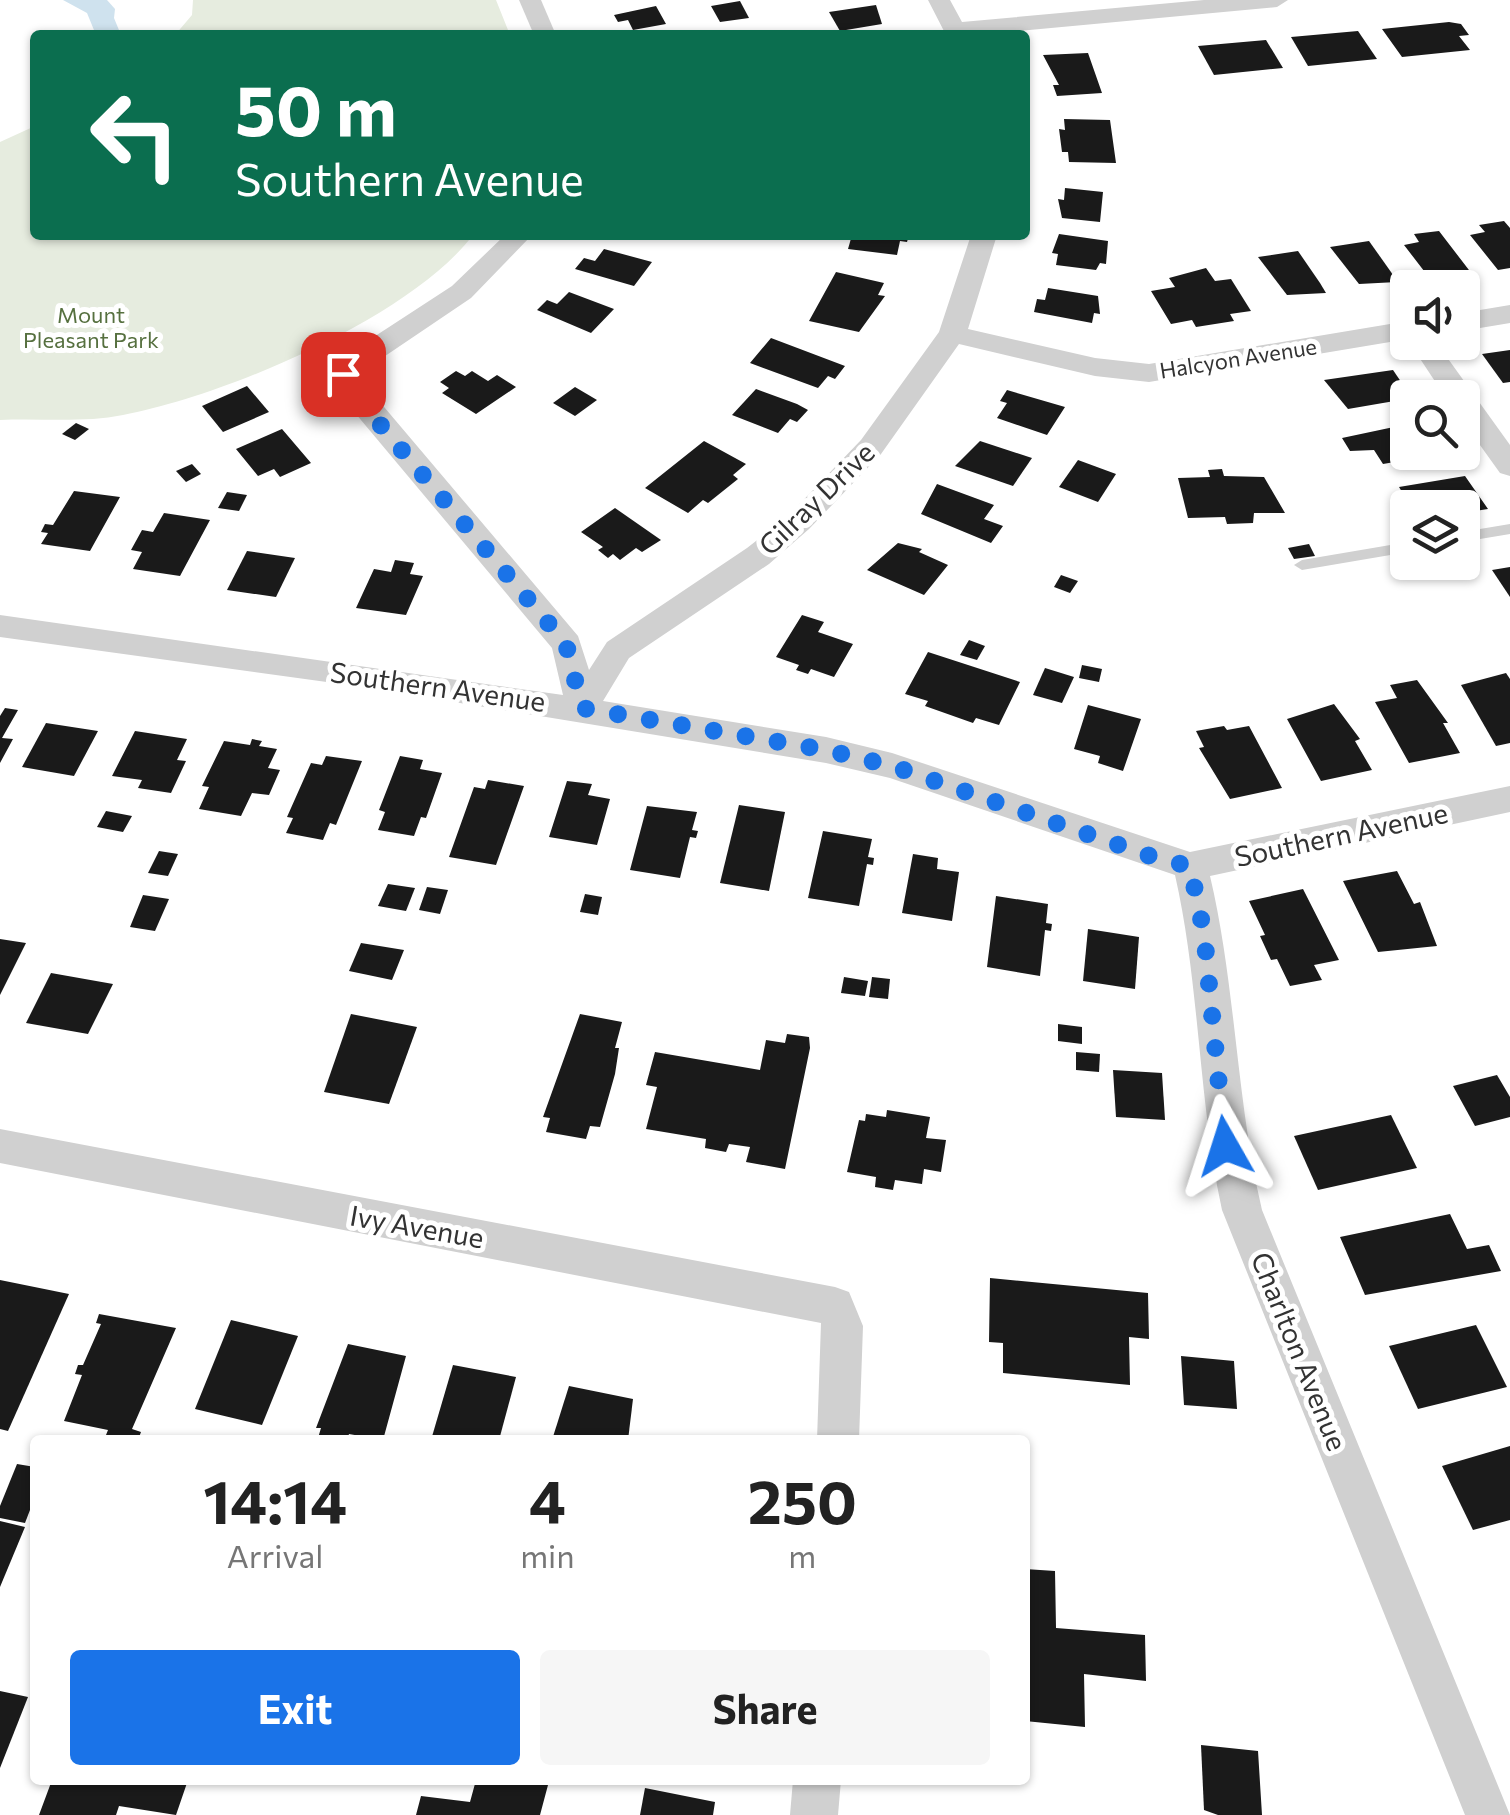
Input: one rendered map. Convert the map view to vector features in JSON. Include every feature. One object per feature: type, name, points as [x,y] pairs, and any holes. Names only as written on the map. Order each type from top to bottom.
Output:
[{"type":"street","points":[[530,0],[543,30]]},
{"type":"street","points":[[939,0],[955,30]]},
{"type":"street","points":[[976,30],[1277,0]]},
{"type":"street","points":[[514,240],[484,274],[445,307],[350,365],[343,374],[345,383],[566,644],[582,708]]},
{"type":"street","name":"Gilray Drive","points":[[582,708],[618,650],[758,556],[834,488],[904,406],[952,334],[967,299],[983,240]]},
{"type":"street","points":[[1480,319],[1510,314]]},
{"type":"street","name":"Halcyon Avenue","points":[[952,334],[1095,367],[1149,372],[1390,333]]},
{"type":"street","points":[[1480,424],[1510,466]]},
{"type":"street","name":"Southern Avenue","points":[[0,626],[582,708],[826,750],[892,766],[1159,859],[1190,866],[1510,799]]},
{"type":"street","name":"Charlton Avenue","points":[[1190,866],[1204,933],[1225,1146],[1242,1210],[1489,1815]]},
{"type":"street","name":"Ivy Avenue","points":[[0,1146],[835,1306],[842,1326],[838,1435]]},
{"type":"street","points":[[814,1815],[817,1785]]},
{"type":"lane","points":[[1480,535],[1510,529]]},
{"type":"lane","points":[[1302,565],[1390,550]]},
{"type":"green space","points":[[193,0],[496,0],[508,30],[179,30],[192,15]]},
{"type":"green space","name":"Mount Pleasant Park","points":[[30,128],[30,240],[468,240],[444,266],[406,295],[361,323],[262,372],[211,391],[123,415],[77,420],[0,420],[0,142]]},
{"type":"water","points":[[63,0],[107,0],[115,9],[119,30],[94,30],[87,13]]},
{"type":"building","points":[[740,1],[749,18],[720,22],[711,6]]},
{"type":"building","points":[[876,5],[882,24],[839,30],[829,12]]},
{"type":"building","points":[[656,6],[666,24],[633,30],[628,20],[618,22],[614,15]]},
{"type":"building","points":[[1461,24],[1469,35],[1459,36],[1470,50],[1402,57],[1382,29]]},
{"type":"building","points":[[1358,31],[1377,59],[1308,66],[1291,37]]},
{"type":"building","points":[[1266,40],[1283,68],[1214,75],[1198,46]]},
{"type":"building","points":[[1088,53],[1102,93],[1057,96],[1053,85],[1059,85],[1043,55]]},
{"type":"building","points":[[1064,119],[1110,120],[1116,163],[1069,162],[1068,152],[1062,152],[1059,129],[1065,130]]},
{"type":"building","points":[[1065,188],[1103,192],[1100,222],[1062,218],[1058,199],[1064,200]]},
{"type":"building","points":[[1504,221],[1510,228],[1510,268],[1498,270],[1470,235],[1485,232],[1479,225]]},
{"type":"building","points":[[1439,231],[1469,270],[1423,270],[1404,245],[1419,242],[1414,234]]},
{"type":"building","points":[[1059,234],[1108,241],[1106,264],[1100,263],[1096,270],[1056,265],[1058,254],[1052,253]]},
{"type":"building","points":[[851,240],[908,240],[900,241],[897,255],[848,249]]},
{"type":"building","points":[[1369,241],[1390,272],[1390,282],[1359,284],[1330,247]]},
{"type":"building","points":[[604,249],[652,262],[634,286],[575,269],[584,258],[595,261]]},
{"type":"building","points":[[1298,251],[1326,293],[1287,295],[1258,257]]},
{"type":"building","points":[[1206,268],[1215,281],[1231,279],[1251,311],[1230,314],[1234,321],[1196,327],[1192,320],[1171,324],[1151,291],[1175,287],[1169,278]]},
{"type":"building","points":[[836,272],[884,283],[878,295],[885,296],[859,332],[809,321]]},
{"type":"building","points":[[1048,288],[1098,296],[1100,314],[1094,313],[1092,323],[1034,312],[1037,299],[1045,300]]},
{"type":"building","points":[[569,292],[614,309],[591,333],[537,310],[547,300],[557,304]]},
{"type":"building","points":[[771,338],[845,366],[835,379],[828,376],[818,388],[750,363]]},
{"type":"building","points":[[1510,350],[1510,382],[1503,383],[1482,354]]},
{"type":"building","points":[[1393,370],[1400,380],[1390,380],[1390,402],[1348,409],[1324,380]]},
{"type":"building","points":[[456,371],[465,376],[472,371],[488,381],[497,375],[516,387],[476,414],[442,393],[449,388],[440,382]]},
{"type":"building","points":[[247,386],[269,412],[223,432],[202,406]]},
{"type":"building","points":[[575,387],[597,400],[575,416],[553,403]]},
{"type":"building","points":[[756,389],[808,410],[797,422],[790,419],[778,433],[732,415]]},
{"type":"building","points":[[1007,390],[1065,407],[1047,435],[997,418],[1007,403],[1000,401]]},
{"type":"building","points":[[76,423],[89,429],[75,440],[62,434]]},
{"type":"building","points":[[1390,428],[1390,463],[1383,464],[1374,450],[1350,451],[1342,438]]},
{"type":"building","points":[[282,429],[311,463],[280,477],[274,469],[258,476],[236,449]]},
{"type":"building","points":[[704,441],[746,464],[733,475],[738,479],[688,513],[645,488]]},
{"type":"building","points":[[980,441],[1032,458],[1013,486],[955,466]]},
{"type":"building","points":[[1078,460],[1116,474],[1098,502],[1059,487]]},
{"type":"building","points":[[192,464],[201,474],[186,482],[176,471]]},
{"type":"building","points":[[1222,469],[1224,476],[1264,477],[1285,513],[1254,513],[1253,523],[1227,524],[1225,517],[1188,518],[1178,478],[1210,477],[1208,470]]},
{"type":"building","points":[[1465,476],[1475,490],[1401,490],[1399,487]]},
{"type":"building","points":[[937,484],[994,505],[984,519],[1003,526],[991,543],[921,514]]},
{"type":"building","points":[[74,491],[120,497],[90,551],[41,544],[48,533],[41,532],[45,524],[53,525]]},
{"type":"building","points":[[227,492],[247,495],[239,511],[218,508]]},
{"type":"building","points":[[615,508],[661,540],[642,552],[636,548],[620,560],[613,554],[608,558],[598,550],[603,547],[581,532]]},
{"type":"building","points":[[164,513],[210,520],[180,576],[133,569],[142,552],[131,550],[142,530],[153,532]]},
{"type":"building","points":[[898,543],[922,549],[919,552],[948,565],[924,595],[867,570]]},
{"type":"building","points":[[1309,544],[1315,556],[1294,559],[1288,548]]},
{"type":"building","points":[[247,551],[295,558],[276,597],[227,590]]},
{"type":"building","points":[[395,560],[414,563],[410,574],[423,576],[406,615],[356,608],[374,569],[391,572]]},
{"type":"building","points":[[1510,567],[1510,597],[1492,570]]},
{"type":"building","points":[[1061,575],[1078,581],[1070,593],[1054,587]]},
{"type":"building","points":[[802,615],[824,622],[818,632],[853,644],[834,677],[811,669],[808,674],[796,670],[799,665],[776,657]]},
{"type":"building","points":[[969,640],[985,646],[977,660],[960,655]]},
{"type":"building","points":[[928,652],[1020,682],[999,725],[976,718],[973,723],[925,706],[928,701],[905,694]]},
{"type":"building","points":[[1082,665],[1102,669],[1099,682],[1079,678]]},
{"type":"building","points":[[1045,668],[1074,677],[1062,703],[1033,695]]},
{"type":"building","points":[[1506,673],[1510,679],[1510,743],[1496,746],[1461,685]]},
{"type":"building","points":[[1417,680],[1448,723],[1443,723],[1460,753],[1409,763],[1375,702],[1397,698],[1390,685]]},
{"type":"building","points":[[1334,704],[1360,739],[1355,741],[1372,770],[1321,781],[1287,719]]},
{"type":"building","points":[[1088,705],[1141,719],[1123,771],[1098,763],[1100,756],[1074,749]]},
{"type":"building","points":[[5,708],[18,710],[2,738],[13,739],[0,763],[0,716]]},
{"type":"building","points":[[46,723],[98,731],[74,776],[22,767]]},
{"type":"building","points":[[1224,726],[1227,730],[1249,726],[1282,788],[1230,799],[1199,748],[1204,747],[1196,731]]},
{"type":"building","points":[[135,731],[187,739],[177,760],[186,761],[171,793],[138,788],[142,780],[112,776]]},
{"type":"building","points":[[252,739],[262,741],[259,746],[277,749],[268,768],[280,770],[269,795],[252,793],[241,816],[199,809],[209,787],[202,786],[224,741],[250,745]]},
{"type":"building","points":[[326,756],[362,761],[336,825],[330,823],[323,840],[286,833],[293,818],[287,817],[311,763],[322,765]]},
{"type":"building","points":[[400,756],[423,760],[420,769],[442,773],[426,818],[421,817],[414,836],[378,830],[385,812],[379,810]]},
{"type":"building","points":[[488,780],[524,786],[496,865],[449,857],[474,787],[485,789]]},
{"type":"building","points":[[567,781],[592,784],[588,795],[610,799],[597,845],[549,837]]},
{"type":"building","points":[[739,805],[785,812],[769,891],[720,883]]},
{"type":"building","points":[[647,806],[697,812],[692,830],[698,831],[696,838],[690,837],[680,878],[630,870]]},
{"type":"building","points":[[106,811],[132,816],[123,832],[97,827]]},
{"type":"building","points":[[823,831],[872,839],[868,857],[874,858],[873,865],[867,864],[859,906],[808,898]]},
{"type":"building","points":[[159,851],[178,854],[168,876],[148,873]]},
{"type":"building","points":[[913,854],[938,858],[937,869],[959,872],[952,921],[902,913]]},
{"type":"building","points":[[1397,871],[1414,904],[1420,902],[1437,946],[1378,952],[1343,881]]},
{"type":"building","points":[[388,884],[415,888],[406,911],[378,906]]},
{"type":"building","points":[[427,887],[448,890],[440,914],[419,910]]},
{"type":"building","points":[[1303,889],[1339,960],[1314,965],[1322,980],[1290,986],[1277,959],[1271,960],[1260,936],[1265,935],[1249,901]]},
{"type":"building","points":[[585,894],[602,897],[598,915],[580,912]]},
{"type":"building","points":[[143,895],[169,899],[155,931],[130,927]]},
{"type":"building","points":[[996,896],[1048,904],[1046,923],[1052,924],[1051,931],[1045,930],[1040,976],[987,967]]},
{"type":"building","points":[[1088,929],[1139,937],[1135,989],[1083,981]]},
{"type":"building","points":[[0,939],[26,943],[0,995]]},
{"type":"building","points":[[361,943],[404,950],[392,980],[349,971]]},
{"type":"building","points":[[51,973],[113,984],[88,1034],[26,1023]]},
{"type":"building","points":[[844,977],[868,981],[865,996],[841,993]]},
{"type":"building","points":[[872,977],[890,979],[888,999],[869,997]]},
{"type":"building","points":[[351,1014],[417,1027],[389,1104],[324,1092]]},
{"type":"building","points":[[580,1014],[622,1022],[615,1048],[619,1048],[615,1074],[600,1127],[590,1126],[586,1139],[546,1132],[550,1118],[543,1117]]},
{"type":"building","points":[[1058,1024],[1082,1027],[1082,1044],[1058,1041]]},
{"type":"building","points":[[787,1034],[809,1037],[810,1048],[785,1169],[746,1162],[750,1147],[729,1144],[726,1152],[705,1148],[706,1139],[646,1129],[657,1087],[646,1085],[655,1052],[760,1070],[766,1040],[785,1043]]},
{"type":"building","points":[[1076,1052],[1100,1054],[1099,1072],[1076,1070]]},
{"type":"building","points":[[1113,1070],[1162,1073],[1165,1120],[1116,1117]]},
{"type":"building","points":[[1497,1075],[1510,1097],[1510,1117],[1475,1126],[1453,1086]]},
{"type":"building","points":[[887,1110],[930,1117],[926,1138],[946,1140],[941,1172],[924,1169],[922,1184],[895,1180],[893,1190],[875,1187],[876,1177],[847,1172],[859,1120],[865,1121],[866,1114],[886,1117]]},
{"type":"building","points":[[1391,1115],[1417,1168],[1318,1190],[1294,1136]]},
{"type":"building","points":[[1450,1214],[1467,1249],[1489,1245],[1501,1271],[1365,1295],[1340,1237]]},
{"type":"building","points":[[990,1278],[1148,1293],[1149,1339],[1129,1337],[1130,1385],[1003,1373],[1003,1343],[989,1342]]},
{"type":"building","points":[[0,1280],[69,1294],[8,1431],[0,1429]]},
{"type":"building","points":[[99,1314],[176,1328],[132,1429],[141,1432],[140,1435],[106,1435],[108,1430],[64,1421],[82,1375],[75,1374],[78,1365],[83,1365],[101,1324],[96,1323]]},
{"type":"building","points":[[231,1320],[298,1336],[262,1425],[195,1409]]},
{"type":"building","points":[[1476,1325],[1507,1387],[1418,1409],[1389,1346]]},
{"type":"building","points":[[348,1344],[406,1356],[384,1435],[319,1435],[321,1428],[316,1428]]},
{"type":"building","points":[[1181,1356],[1234,1361],[1237,1409],[1184,1405]]},
{"type":"building","points":[[453,1365],[516,1377],[500,1435],[432,1435]]},
{"type":"building","points":[[569,1386],[633,1399],[629,1435],[554,1435]]},
{"type":"building","points":[[1510,1446],[1510,1520],[1473,1530],[1442,1466]]},
{"type":"building","points":[[17,1464],[30,1466],[30,1510],[25,1523],[0,1518],[0,1506]]},
{"type":"building","points":[[0,1521],[25,1527],[0,1587]]},
{"type":"building","points":[[1030,1569],[1055,1571],[1056,1628],[1145,1635],[1146,1681],[1084,1674],[1085,1727],[1030,1722]]},
{"type":"building","points":[[0,1691],[28,1697],[0,1768]]},
{"type":"building","points":[[1201,1745],[1258,1751],[1262,1815],[1218,1815],[1204,1810]]},
{"type":"building","points":[[50,1785],[186,1785],[176,1815],[119,1806],[116,1815],[39,1815]]},
{"type":"building","points":[[475,1785],[548,1785],[540,1815],[416,1815],[421,1796],[470,1802]]},
{"type":"building","points":[[645,1788],[715,1802],[713,1815],[640,1815]]},
{"type":"route","points":[[343,374],[345,383],[566,644],[582,708],[826,750],[892,766],[1159,859],[1190,866],[1204,933],[1225,1146]]}]
